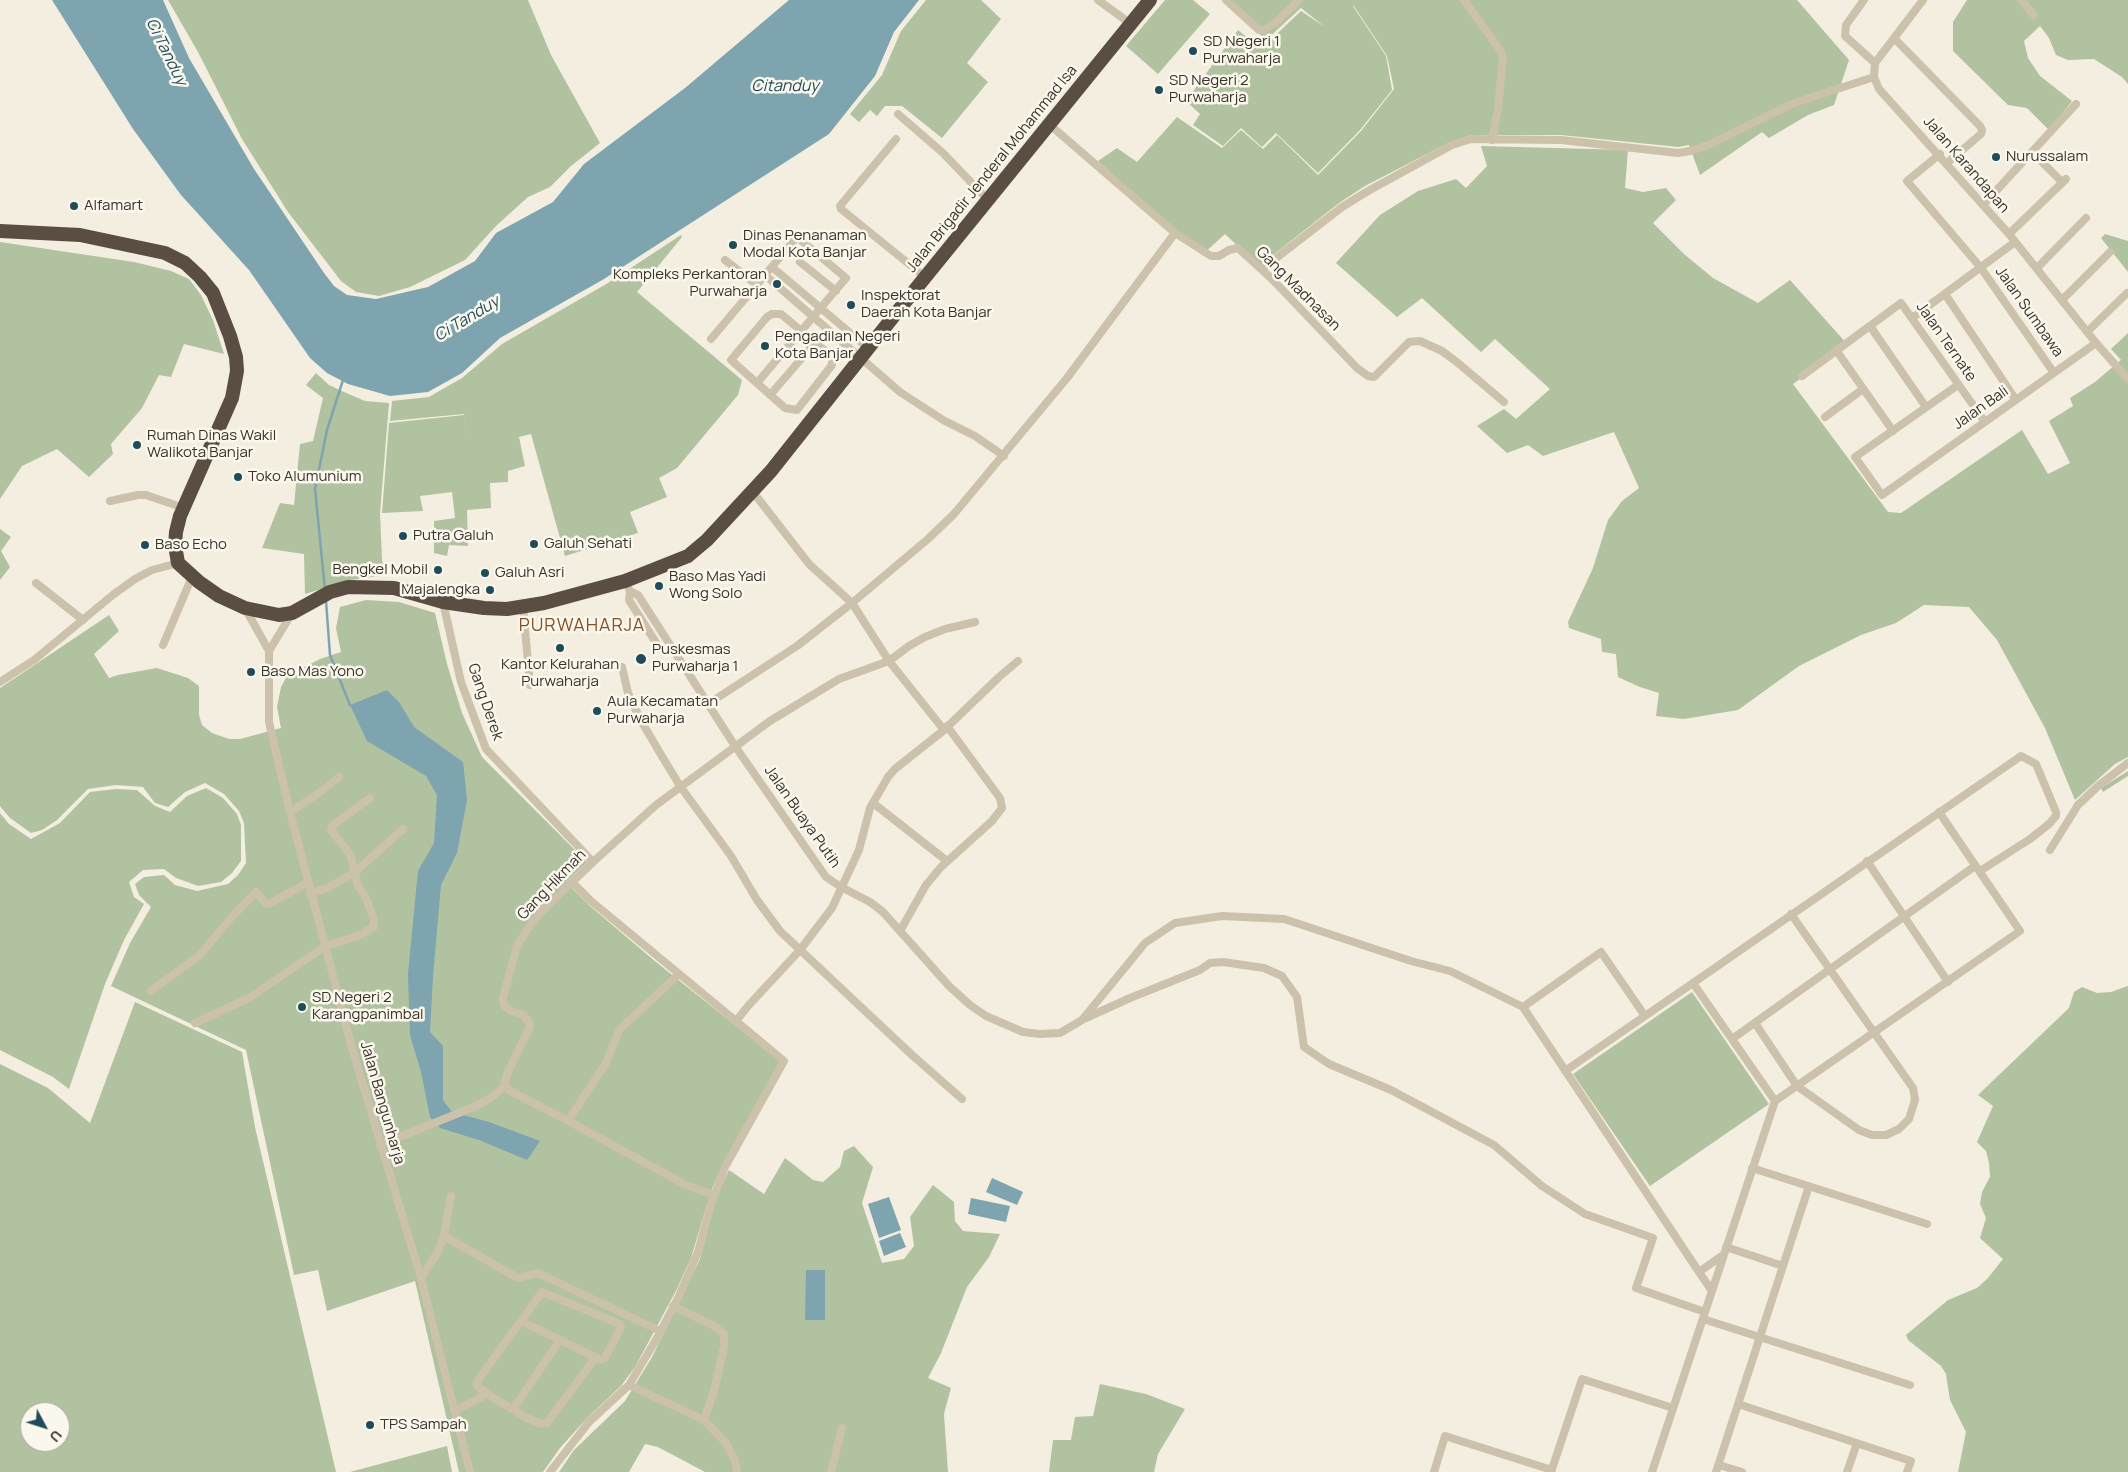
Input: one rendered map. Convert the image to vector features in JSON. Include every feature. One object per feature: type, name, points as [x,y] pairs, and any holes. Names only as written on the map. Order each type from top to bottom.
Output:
[{"type":"highway","name":"Jalan Brigadir Jenderal Mohammad Isa","points":[[292,613],[312,600],[348,587],[394,588],[443,602],[493,609],[523,606],[628,586],[688,556],[753,492],[1150,0]]},
{"type":"highway","points":[[0,231],[80,235],[165,253],[185,263],[213,293],[236,357],[236,382],[232,398],[184,508],[176,532],[175,545],[178,563],[192,577],[219,596],[245,608],[279,615],[292,613]]},
{"type":"street","points":[[1098,0],[1131,24]]},
{"type":"street","points":[[1226,0],[1259,30],[1264,30],[1275,23],[1299,0]]},
{"type":"street","points":[[1464,0],[1500,50],[1503,58],[1498,110],[1492,140]]},
{"type":"street","points":[[1852,0],[1859,7]]},
{"type":"street","points":[[1864,0],[1846,25],[1845,36],[1875,63]]},
{"type":"street","points":[[1262,270],[1342,207],[1452,145],[1471,139],[1561,140],[1678,152],[1690,151],[1706,146],[1794,103],[1874,77],[1875,63],[1923,0]]},
{"type":"street","points":[[2021,0],[2034,15]]},
{"type":"street","points":[[1894,38],[1980,126],[1981,134],[1947,163]]},
{"type":"street","name":"Jalan Karandapan","points":[[1874,77],[1879,89],[1940,154],[2016,242],[2087,332],[2128,380]]},
{"type":"street","points":[[1983,205],[2076,104]]},
{"type":"street","points":[[898,114],[943,153],[988,200]]},
{"type":"street","name":"Gang Madnasan","points":[[1050,125],[1175,233],[1212,256],[1219,256],[1229,250],[1238,248],[1262,270],[1357,368],[1368,376],[1374,377],[1403,347],[1409,342],[1416,340],[1432,346],[1458,363],[1504,402]]},
{"type":"street","points":[[896,139],[840,206],[841,209],[925,277]]},
{"type":"street","points":[[2009,234],[2064,181],[2032,152]]},
{"type":"street","name":"Jalan Sumbawa","points":[[1940,154],[1907,181],[1981,268],[2054,373]]},
{"type":"street","points":[[2036,268],[2086,218]]},
{"type":"street","points":[[708,704],[796,646],[852,603],[941,527],[1004,456],[1067,378],[1175,233]]},
{"type":"street","points":[[711,339],[797,237],[846,278],[757,383]]},
{"type":"street","points":[[1912,318],[2016,242]]},
{"type":"street","points":[[2062,300],[2110,252]]},
{"type":"street","points":[[725,260],[757,285]]},
{"type":"street","points":[[800,262],[836,291]]},
{"type":"street","points":[[772,267],[821,309],[865,353],[900,392],[943,420],[975,436],[1004,456]]},
{"type":"street","points":[[765,275],[814,318],[865,353]]},
{"type":"street","points":[[2087,332],[2127,293]]},
{"type":"street","points":[[1945,294],[2016,400]]},
{"type":"street","name":"Jalan Ternate","points":[[1870,326],[1901,303],[1985,422]]},
{"type":"street","points":[[772,314],[781,314],[802,332],[830,355],[832,365],[797,410],[785,408],[731,360],[772,314]]},
{"type":"street","points":[[1802,376],[1870,326],[1926,407]]},
{"type":"street","points":[[770,395],[815,343]]},
{"type":"street","name":"Jalan Bali","points":[[1893,431],[1855,457],[1882,495],[2096,343]]},
{"type":"street","points":[[1836,350],[1893,431],[1958,385]]},
{"type":"street","points":[[1825,417],[1863,389]]},
{"type":"street","points":[[753,492],[809,564],[852,603],[889,661],[1000,798],[1002,808],[992,821],[946,861],[926,885],[900,931]]},
{"type":"street","points":[[110,501],[146,495],[184,508]]},
{"type":"street","points":[[0,682],[34,660],[135,579],[152,570],[178,563]]},
{"type":"street","points":[[163,645],[192,577]]},
{"type":"street","points":[[36,583],[83,620]]},
{"type":"street","name":"Jalan Buaya Putih","points":[[628,586],[638,595],[735,746],[826,877],[870,902],[883,912],[950,986],[981,1012],[1023,1032],[1040,1034],[1060,1033],[1082,1020]]},
{"type":"street","name":"Gang Derek","points":[[443,602],[461,682],[486,749],[592,862]]},
{"type":"street","points":[[523,606],[530,685]]},
{"type":"street","points":[[245,608],[269,651],[292,613]]},
{"type":"street","name":"Gang Hikmah","points":[[505,1086],[508,1072],[530,1027],[529,1022],[522,1014],[509,1010],[504,1005],[503,998],[517,946],[542,911],[592,862],[656,805],[770,721],[839,679],[889,661],[925,637],[974,622]]},
{"type":"street","name":"Jalan Bangunharja","points":[[269,651],[268,722],[307,883],[380,1145],[422,1278],[470,1472]]},
{"type":"street","points":[[736,1022],[824,921],[859,850],[867,817],[873,803],[895,769],[945,728],[1018,661]]},
{"type":"street","points":[[622,667],[628,693],[640,719],[680,786],[731,856],[761,906],[780,931],[912,1055],[962,1099]]},
{"type":"street","points":[[1565,1071],[2016,758],[2021,756],[2036,764],[2056,812],[2055,818],[2030,839],[1978,869],[1904,916],[1732,1039]]},
{"type":"street","points":[[2050,850],[2078,805],[2098,786],[2128,763]]},
{"type":"street","points":[[290,812],[339,778]]},
{"type":"street","points":[[195,1023],[250,998],[324,947],[369,931],[375,926],[366,898],[358,886],[350,854],[331,828],[370,798]]},
{"type":"street","points":[[873,803],[946,861]]},
{"type":"street","points":[[1652,1472],[1774,1101],[2020,932],[1939,812]]},
{"type":"street","points":[[310,894],[329,887],[354,873],[404,829]]},
{"type":"street","points":[[1867,861],[1948,982]]},
{"type":"street","points":[[550,1472],[589,1422],[629,1385],[660,1332],[698,1252],[714,1195],[725,1167],[784,1061],[591,901],[572,882]]},
{"type":"street","points":[[151,991],[200,955],[256,892],[268,904],[307,883]]},
{"type":"street","points":[[1754,1023],[1797,1086],[1865,1133],[1886,1135],[1899,1129],[1912,1113],[1915,1094],[1913,1088],[1791,914]]},
{"type":"street","points":[[1082,1020],[1145,943],[1175,923],[1222,916],[1284,919],[1410,961],[1450,971],[1523,1007],[1712,1291]]},
{"type":"street","points":[[1523,1007],[1601,952],[1645,1016]]},
{"type":"street","points":[[1082,1020],[1130,998],[1200,970],[1210,963],[1223,962],[1264,968],[1282,976],[1297,997],[1304,1047],[1329,1064],[1391,1090],[1494,1145],[1542,1186],[1585,1214],[1653,1238],[1636,1288],[1760,1337],[1910,1385]]},
{"type":"street","points":[[568,1121],[606,1064],[619,1030],[678,974]]},
{"type":"street","points":[[1693,982],[1774,1101]]},
{"type":"street","points":[[380,1145],[476,1106],[492,1097],[505,1086],[510,1092],[686,1185],[714,1195]]},
{"type":"street","points":[[1752,1168],[1927,1224]]},
{"type":"street","points":[[1742,1472],[1718,1468],[1809,1186]]},
{"type":"street","points":[[422,1278],[437,1253],[444,1236],[451,1196]]},
{"type":"street","points":[[444,1236],[518,1278],[538,1273],[660,1332]]},
{"type":"street","points":[[1726,1247],[1783,1266]]},
{"type":"street","points":[[1699,1272],[1724,1256]]},
{"type":"street","points":[[521,1321],[596,1358],[605,1358],[621,1331],[620,1324],[545,1292],[537,1296],[478,1380],[478,1387],[541,1424],[547,1423],[596,1358]]},
{"type":"street","points":[[673,1306],[714,1326],[724,1334],[724,1347],[714,1391],[704,1420]]},
{"type":"street","points":[[513,1409],[560,1340]]},
{"type":"street","points":[[1434,1472],[1445,1436],[1552,1471],[1582,1379],[1673,1408]]},
{"type":"street","points":[[629,1385],[704,1420],[726,1443],[736,1460],[737,1472]]},
{"type":"street","points":[[454,1410],[487,1394]]},
{"type":"street","points":[[1738,1404],[1911,1460],[1907,1472]]},
{"type":"street","points":[[831,1472],[842,1428]]},
{"type":"street","points":[[1847,1472],[1857,1443]]},
{"type":"green space","points":[[168,0],[528,0],[551,55],[600,143],[571,166],[550,187],[528,197],[496,226],[465,260],[410,287],[379,296],[356,292],[341,281],[288,212],[242,139],[198,52]]},
{"type":"green space","points":[[926,0],[981,0],[1001,19],[967,63],[988,82],[942,138],[902,106],[885,106],[877,116],[870,110],[859,122],[850,114],[882,75],[901,31]]},
{"type":"green space","points":[[1165,0],[1193,0],[1210,14],[1158,74],[1126,46]]},
{"type":"green space","points":[[1222,0],[1797,0],[1849,60],[1834,105],[1808,115],[1769,138],[1762,132],[1700,175],[1689,145],[1678,147],[1561,135],[1471,135],[1450,142],[1365,186],[1339,203],[1259,266],[1225,234],[1202,255],[1098,161],[1117,148],[1137,162],[1177,117],[1222,148],[1241,130],[1263,149],[1277,135],[1318,175],[1361,131],[1394,89],[1387,56],[1353,6],[1386,56],[1392,90],[1360,130],[1318,173],[1276,133],[1262,147],[1241,128],[1223,146],[1193,125],[1200,114],[1186,101],[1238,30],[1261,49],[1301,11],[1325,27],[1301,8],[1266,40]]},
{"type":"green space","points":[[1967,0],[2128,0],[2128,84],[2122,77],[2094,59],[2068,60],[2056,55],[2049,38],[2040,26],[2024,41],[2028,58],[2040,76],[2072,101],[2049,130],[2027,108],[2008,105],[1953,51],[1953,22]]},
{"type":"green space","points":[[1481,146],[1628,150],[1625,188],[1643,192],[1666,188],[1676,200],[1653,223],[1684,254],[1713,278],[1758,303],[1790,280],[1848,345],[1793,384],[1888,512],[1901,513],[2022,430],[2048,474],[2070,463],[2049,421],[2073,406],[2070,398],[2095,382],[2121,360],[2111,349],[2128,333],[2128,757],[2115,764],[2075,800],[2045,728],[1997,640],[1969,607],[1924,605],[1896,623],[1861,635],[1799,666],[1738,710],[1684,719],[1656,716],[1659,693],[1618,677],[1616,654],[1602,652],[1601,639],[1569,628],[1568,622],[1593,568],[1608,520],[1622,501],[1639,488],[1614,432],[1543,456],[1528,445],[1507,453],[1477,426],[1504,409],[1516,419],[1550,389],[1495,339],[1481,352],[1422,298],[1397,317],[1336,263],[1380,215],[1418,191],[1456,179],[1466,188],[1487,166]]},
{"type":"green space","points":[[2105,234],[2128,241],[2128,272],[2101,238]]},
{"type":"green space","points":[[681,235],[682,237],[637,292],[742,380],[738,395],[677,468],[659,478],[667,497],[630,512],[638,533],[565,556],[531,434],[519,437],[525,466],[508,471],[508,482],[490,483],[491,508],[467,510],[468,546],[449,545],[447,556],[434,553],[434,521],[455,518],[452,492],[420,496],[423,511],[382,513],[389,423],[464,415],[468,450],[464,414],[390,421],[392,401],[429,397],[462,378],[502,344],[608,283]]},
{"type":"green space","points":[[0,242],[134,262],[171,271],[189,279],[201,295],[213,320],[224,354],[184,344],[171,377],[159,375],[142,408],[111,444],[113,454],[89,477],[57,449],[22,466],[0,499]]},
{"type":"green space","points":[[316,373],[329,385],[365,401],[389,403],[380,513],[382,560],[385,575],[351,580],[305,594],[304,554],[262,548],[280,503],[294,505],[300,444],[313,441],[323,398],[306,385]]},
{"type":"green space","points":[[0,529],[11,537],[1,551],[10,567],[0,580]]},
{"type":"green space","points":[[366,600],[399,602],[435,613],[447,664],[462,713],[482,757],[587,862],[566,882],[590,906],[656,962],[780,1061],[722,1166],[711,1191],[691,1258],[677,1289],[635,1367],[621,1386],[588,1417],[560,1448],[543,1472],[459,1472],[415,1281],[327,1311],[318,1270],[294,1275],[246,1050],[111,986],[130,943],[151,907],[139,895],[135,884],[144,877],[164,875],[175,885],[197,891],[228,884],[238,875],[246,863],[244,823],[239,811],[224,794],[205,783],[185,792],[168,807],[155,803],[143,787],[116,785],[88,789],[57,820],[42,830],[31,833],[10,818],[0,806],[0,688],[109,615],[119,631],[94,654],[109,678],[157,668],[188,678],[199,686],[199,715],[202,725],[212,733],[229,739],[240,739],[281,728],[277,707],[281,687],[287,676],[320,659],[341,652],[336,628],[340,607]]},
{"type":"green space","points":[[2128,771],[2128,776],[2103,792],[2101,788]]},
{"type":"green space","points":[[206,788],[223,798],[237,814],[241,825],[241,861],[232,873],[221,882],[198,886],[176,878],[164,869],[143,870],[129,882],[134,897],[144,904],[124,940],[105,984],[69,1089],[53,1077],[0,1050],[0,813],[9,824],[31,839],[60,823],[90,792],[116,789],[137,790],[155,806],[170,812],[187,796]]},
{"type":"green space","points":[[2128,986],[2128,1472],[1958,1472],[1966,1432],[1950,1400],[1946,1374],[1941,1366],[1908,1340],[1906,1335],[1948,1300],[1977,1288],[1988,1278],[2003,1259],[1980,1238],[1986,1218],[1980,1204],[1982,1192],[1990,1177],[1986,1151],[1977,1142],[1993,1106],[1978,1095],[2069,1008],[2074,992],[2082,987],[2097,993],[2111,992]]},
{"type":"green space","points":[[1692,992],[1769,1104],[1650,1186],[1573,1074]]},
{"type":"green space","points":[[135,1002],[242,1052],[255,1127],[336,1472],[0,1472],[0,1064],[48,1088],[90,1123]]},
{"type":"green space","points":[[854,1146],[873,1167],[862,1203],[882,1263],[904,1259],[914,1246],[910,1217],[933,1185],[954,1202],[955,1221],[963,1231],[1000,1234],[989,1257],[967,1287],[941,1353],[928,1378],[951,1388],[944,1414],[948,1472],[705,1472],[658,1447],[645,1444],[629,1472],[559,1472],[574,1450],[625,1401],[652,1357],[700,1259],[717,1195],[729,1170],[764,1194],[785,1158],[813,1180],[823,1182],[840,1167],[844,1151]]},
{"type":"green space","points":[[1100,1384],[1146,1394],[1185,1409],[1158,1454],[1154,1472],[1049,1472],[1053,1440],[1071,1440],[1075,1417],[1093,1416]]},
{"type":"green space","points":[[447,1446],[452,1472],[350,1472]]},
{"type":"water","name":"Citanduy","points":[[52,0],[163,0],[189,58],[254,169],[324,273],[334,286],[347,295],[376,299],[428,287],[475,261],[496,233],[553,202],[584,164],[685,88],[789,0],[919,0],[894,32],[875,76],[829,134],[604,279],[500,338],[462,373],[428,392],[390,396],[348,384],[327,373],[310,358],[249,270],[181,195],[133,129]]},
{"type":"water","points":[[387,690],[399,702],[414,727],[463,762],[467,800],[457,853],[441,885],[433,976],[430,1032],[443,1046],[443,1100],[452,1112],[489,1122],[540,1141],[527,1160],[479,1140],[440,1128],[430,1117],[421,1072],[410,1035],[408,974],[418,871],[434,843],[437,795],[426,776],[367,741],[350,705]]},
{"type":"water","points":[[992,1178],[1023,1192],[1017,1205],[986,1192]]},
{"type":"water","points":[[889,1197],[901,1230],[879,1238],[868,1204]]},
{"type":"water","points":[[971,1198],[1010,1206],[1006,1222],[968,1214]]},
{"type":"water","points":[[900,1233],[906,1247],[884,1256],[879,1241]]},
{"type":"water","points":[[806,1270],[825,1270],[825,1320],[805,1320]]},
{"type":"waterway","points":[[325,590],[315,489],[327,430],[343,380]]},
{"type":"waterway","points":[[326,601],[330,655],[350,705]]},
{"type":"place","name":"SD Negeri 1 Purwaharja","points":[[1193,51]]},
{"type":"place","name":"SD Negeri 2 Purwaharja","points":[[1159,90]]},
{"type":"place","name":"Nurussalam","points":[[1996,157]]},
{"type":"place","name":"Alfamart","points":[[74,206]]},
{"type":"place","name":"Dinas Penanaman Modal Kota Banjar","points":[[733,245]]},
{"type":"place","name":"Kompleks Perkantoran Purwaharja","points":[[777,284]]},
{"type":"place","name":"Inspektorat Daerah Kota Banjar","points":[[851,305]]},
{"type":"place","name":"Pengadilan Negeri Kota Banjar","points":[[765,346]]},
{"type":"place","name":"Rumah Dinas Wakil Walikota Banjar","points":[[137,445]]},
{"type":"place","name":"Toko Alumunium","points":[[238,477]]},
{"type":"place","name":"Putra Galuh","points":[[403,536]]},
{"type":"place","name":"Galuh Sehati","points":[[534,544]]},
{"type":"place","name":"Baso Echo","points":[[145,545]]},
{"type":"place","name":"Bengkel Mobil","points":[[438,570]]},
{"type":"place","name":"Galuh Asri","points":[[485,573]]},
{"type":"place","name":"Baso Mas Yadi Wong Solo","points":[[659,586]]},
{"type":"place","name":"Majalengka","points":[[490,590]]},
{"type":"place","name":"Kantor Kelurahan Purwaharja","points":[[560,648]]},
{"type":"place","name":"Puskesmas Purwaharja 1","points":[[641,659]]},
{"type":"place","name":"Baso Mas Yono","points":[[251,672]]},
{"type":"place","name":"Aula Kecamatan Purwaharja","points":[[597,711]]},
{"type":"place","name":"SD Negeri 2 Karangpanimbal","points":[[302,1007]]},
{"type":"place","name":"TPS Sampah","points":[[370,1425]]},
{"type":"district","name":"PURWAHARJA","points":[[582,626]]},
{"type":"water label","name":"Ci Tanduy","points":[[166,52]]},
{"type":"water label","name":"Ci Tanduy","points":[[467,319]]}]
